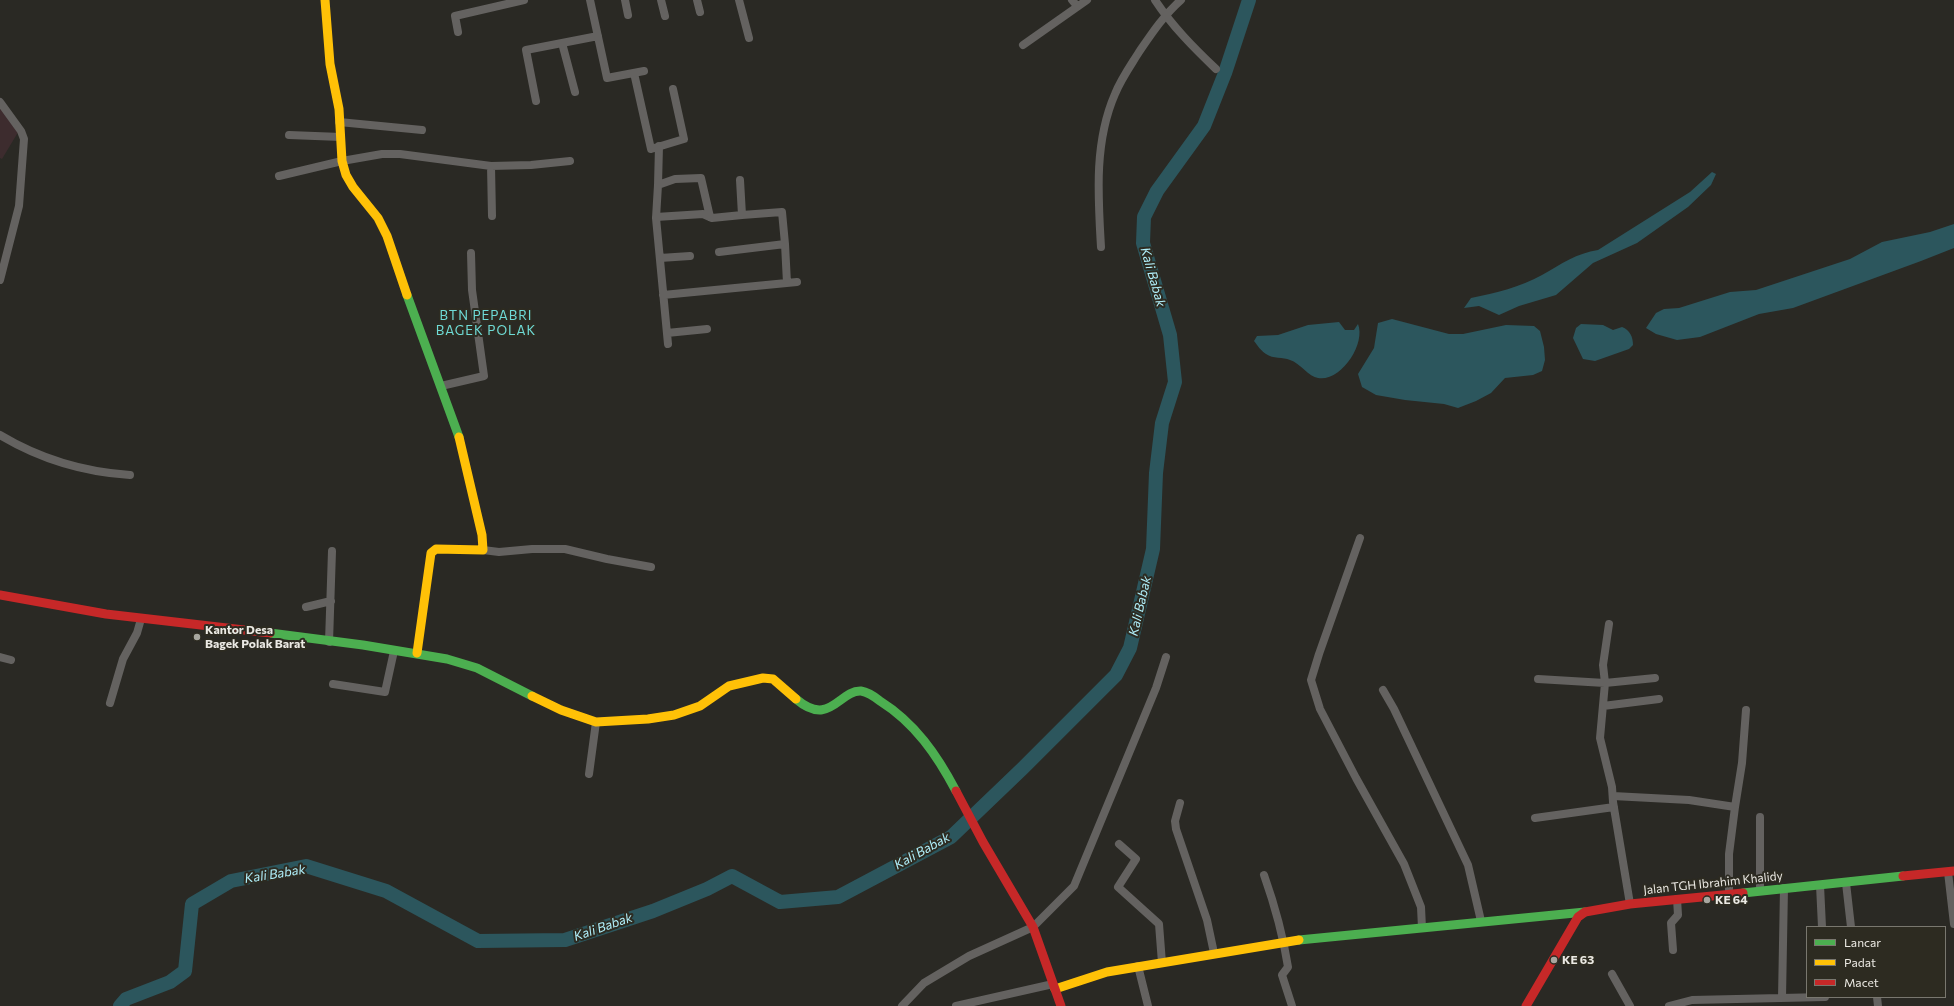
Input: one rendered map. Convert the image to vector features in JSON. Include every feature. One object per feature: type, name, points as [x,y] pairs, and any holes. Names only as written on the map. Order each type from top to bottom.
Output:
[{"type":"street","points":[[325,0],[330,64],[340,122],[342,161],[350,183],[384,228],[397,270],[460,440],[482,535],[483,550]]},
{"type":"street","points":[[458,32],[455,16],[524,0]]},
{"type":"street","points":[[590,0],[607,78],[644,71]]},
{"type":"street","points":[[625,0],[628,15]]},
{"type":"street","points":[[661,0],[665,16]]},
{"type":"street","points":[[697,0],[700,12]]},
{"type":"street","points":[[739,0],[749,38]]},
{"type":"street","points":[[1023,44],[1075,3],[1087,0]]},
{"type":"street","points":[[1155,0],[1165,16],[1216,69]]},
{"type":"street","points":[[1101,247],[1098,194],[1104,127],[1120,83],[1165,16],[1182,0]]},
{"type":"street","points":[[536,101],[526,50],[598,36]]},
{"type":"street","points":[[562,43],[575,92]]},
{"type":"street","points":[[634,73],[651,149],[684,139],[673,89]]},
{"type":"street","points":[[0,102],[22,131],[24,139],[19,206],[0,280]]},
{"type":"street","points":[[340,122],[422,130]]},
{"type":"street","points":[[289,135],[341,137]]},
{"type":"street","points":[[658,146],[656,217],[668,344]]},
{"type":"street","points":[[278,176],[342,161],[391,153],[491,166],[541,165],[570,161]]},
{"type":"street","points":[[491,166],[492,216]]},
{"type":"street","points":[[658,185],[675,179],[701,178],[710,217]]},
{"type":"street","points":[[740,180],[742,215]]},
{"type":"street","points":[[656,217],[703,214],[710,217],[782,212],[787,283]]},
{"type":"street","points":[[719,252],[785,244]]},
{"type":"street","points":[[441,386],[481,378],[484,376],[472,290],[471,253]]},
{"type":"street","points":[[660,258],[690,256]]},
{"type":"street","points":[[663,295],[797,282]]},
{"type":"street","points":[[667,333],[707,329]]},
{"type":"street","points":[[0,435],[22,448],[55,461],[96,471],[130,475]]},
{"type":"street","points":[[1360,538],[1311,680],[1320,709],[1356,778],[1404,864],[1421,907],[1422,928]]},
{"type":"street","points":[[417,653],[431,553],[436,550],[483,550],[499,552],[532,548],[566,549],[607,559],[651,567]]},
{"type":"street","points":[[329,642],[332,551]]},
{"type":"street","points":[[0,595],[141,619],[191,623],[417,653],[477,668],[561,710],[596,722],[648,719],[674,715],[700,706],[729,686],[757,679],[773,679],[802,704],[822,710],[837,705],[852,693],[862,691],[894,708],[916,730],[942,762],[957,794],[983,842],[1034,927],[1061,1006]]},
{"type":"street","points":[[306,607],[331,601]]},
{"type":"street","points":[[110,703],[123,659],[137,633],[141,619]]},
{"type":"street","points":[[1610,624],[1604,657],[1603,706],[1600,738],[1610,774],[1630,904]]},
{"type":"street","points":[[333,684],[385,692],[394,651]]},
{"type":"street","points":[[0,657],[11,660]]},
{"type":"street","points":[[905,1005],[916,990],[930,979],[969,956],[1034,927],[1077,880],[1154,692],[1166,657]]},
{"type":"street","points":[[1538,678],[1604,683],[1655,678]]},
{"type":"street","points":[[1383,690],[1394,709],[1468,866],[1481,921]]},
{"type":"street","points":[[1603,706],[1659,699]]},
{"type":"street","points":[[1728,893],[1729,854],[1742,763],[1746,710]]},
{"type":"street","points":[[589,774],[596,722]]},
{"type":"street","points":[[1613,796],[1689,800],[1735,807]]},
{"type":"street","points":[[1180,803],[1175,821],[1176,829],[1206,916],[1214,953]]},
{"type":"street","points":[[1535,818],[1614,807]]},
{"type":"street","points":[[1760,817],[1760,890]]},
{"type":"street","points":[[1119,844],[1136,858],[1118,887],[1159,924],[1162,963]]},
{"type":"street","points":[[1951,871],[1954,924]]},
{"type":"street","name":"Jalan TGH Ibrahim Khalidy","points":[[1054,987],[1107,972],[1284,941],[1584,912],[1630,904],[1728,893],[1951,871]]},
{"type":"street","points":[[1264,875],[1278,914],[1284,941],[1288,967],[1282,975],[1292,1006]]},
{"type":"street","points":[[1846,882],[1851,926]]},
{"type":"street","points":[[1820,885],[1822,926]]},
{"type":"street","points":[[1782,998],[1784,888]]},
{"type":"street","points":[[1673,950],[1671,923],[1678,915],[1677,899]]},
{"type":"street","points":[[1526,1006],[1578,917],[1584,912]]},
{"type":"street","points":[[1138,966],[1148,1006]]},
{"type":"street","points":[[1612,974],[1630,1006]]},
{"type":"street","points":[[956,1006],[1054,987]]},
{"type":"street","points":[[1669,1006],[1692,1000],[1806,997]]},
{"type":"shaded area","points":[[0,102],[20,129],[2,159],[0,158]]},
{"type":"water","points":[[1712,172],[1716,174],[1711,185],[1688,207],[1637,243],[1593,263],[1556,295],[1519,306],[1499,315],[1479,306],[1464,308],[1471,298],[1499,292],[1525,283],[1576,256],[1598,250],[1690,192]]},
{"type":"water","points":[[1954,224],[1954,248],[1793,308],[1759,314],[1700,337],[1677,340],[1656,334],[1646,328],[1656,313],[1664,309],[1679,308],[1730,292],[1756,290],[1850,259],[1882,242],[1930,232]]},
{"type":"water","points":[[1392,319],[1449,334],[1463,334],[1506,325],[1534,326],[1540,331],[1544,347],[1545,360],[1542,371],[1533,375],[1505,378],[1491,393],[1458,408],[1444,404],[1376,395],[1362,387],[1358,374],[1374,348],[1378,323]]},
{"type":"water","points":[[1339,322],[1345,330],[1354,330],[1358,324],[1360,332],[1355,351],[1350,360],[1343,368],[1327,378],[1315,377],[1294,362],[1287,359],[1269,356],[1259,348],[1254,341],[1257,336],[1278,335],[1308,325]]},
{"type":"water","points":[[1581,324],[1603,325],[1613,330],[1622,327],[1630,334],[1633,345],[1629,349],[1595,361],[1583,359],[1573,338],[1576,328]]},
{"type":"waterway","name":"Kali Babak","points":[[120,1006],[126,999],[170,982],[185,971],[192,904],[231,881],[306,866],[386,891],[478,941],[565,940],[653,911],[707,889],[732,876],[780,902],[838,897],[951,837],[1023,768],[1116,675],[1130,648],[1153,549],[1156,473],[1162,423],[1175,382],[1170,335],[1143,243],[1144,217],[1157,191],[1204,126],[1225,73],[1249,0]]},
{"type":"traffic: fast","points":[[407,295],[459,437]]},
{"type":"traffic: fast","points":[[270,633],[363,645],[447,659],[477,668],[532,696]]},
{"type":"traffic: fast","points":[[796,699],[808,707],[817,710],[826,709],[833,706],[853,692],[866,692],[904,719],[933,753],[956,791]]},
{"type":"traffic: fast","points":[[1743,893],[1903,876]]},
{"type":"traffic: fast","points":[[1299,940],[1585,912]]},
{"type":"traffic: slow","points":[[325,0],[330,64],[339,109],[342,161],[346,175],[353,187],[378,218],[387,236],[407,295]]},
{"type":"traffic: slow","points":[[417,653],[431,553],[436,549],[483,550],[482,535],[459,437]]},
{"type":"traffic: slow","points":[[532,696],[561,710],[596,722],[648,719],[674,715],[700,706],[729,686],[763,678],[773,679],[796,699]]},
{"type":"traffic: slow","points":[[1055,989],[1107,972],[1299,940]]},
{"type":"traffic: jam","points":[[0,595],[106,614],[270,633]]},
{"type":"traffic: jam","points":[[956,791],[983,842],[1033,927],[1061,1006]]},
{"type":"traffic: jam","points":[[1903,876],[1954,871]]},
{"type":"traffic: jam","points":[[1526,1006],[1578,917],[1585,912],[1630,904],[1743,893]]},
{"type":"place","name":"Kantor Desa Bagek Polak Barat","points":[[197,637]]},
{"type":"place","name":"KE 64","points":[[1707,900]]},
{"type":"place","name":"KE 63","points":[[1554,960]]},
{"type":"district","name":"BTN PEPABRI BAGEK POLAK","points":[[486,324]]}]
